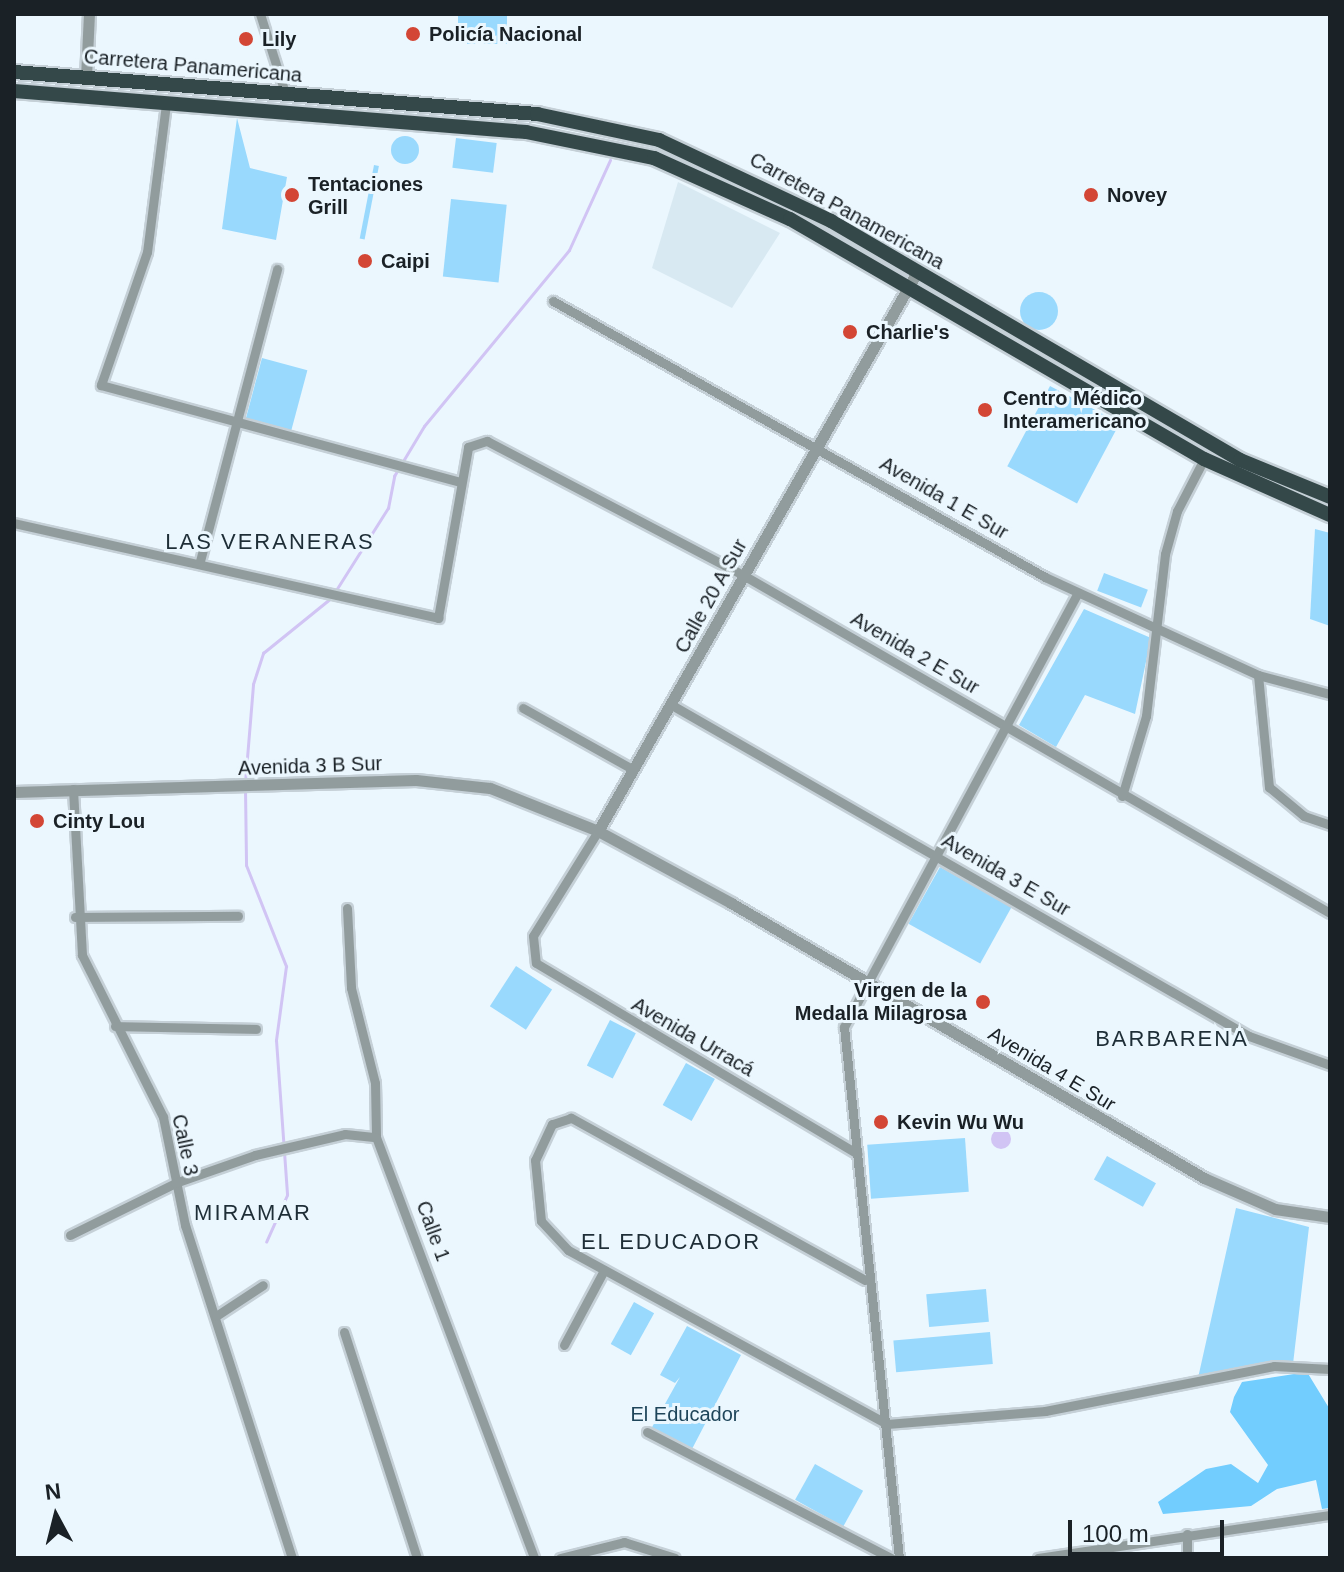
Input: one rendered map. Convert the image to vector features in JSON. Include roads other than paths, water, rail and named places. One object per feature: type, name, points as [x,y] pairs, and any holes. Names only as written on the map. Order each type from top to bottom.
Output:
[{"type":"highway","name":"Carretera Panamericana","points":[[14,72],[285,93],[615,127],[738,173],[917,272],[1240,460],[1330,497]]},
{"type":"highway","points":[[14,88],[70,86],[86,77],[102,88],[199,106]]},
{"type":"highway","name":"Carretera Panamericana","points":[[14,88],[166,104],[526,132],[618,148],[759,204],[1204,459],[1330,515]]},
{"type":"street","points":[[86,77],[89,14]]},
{"type":"street","points":[[260,14],[285,93]]},
{"type":"street","points":[[14,523],[200,561],[438,618],[460,482],[235,424],[101,385],[147,252],[166,104]]},
{"type":"street","points":[[200,561],[277,269]]},
{"type":"street","name":"Calle 20 A Sur","points":[[533,936],[598,831],[917,272]]},
{"type":"street","name":"Avenida 1 E Sur","points":[[553,301],[1078,593],[1258,675],[1330,694]]},
{"type":"street","name":"Avenida 2 E Sur","points":[[460,482],[476,439],[743,575],[1330,913]]},
{"type":"street","points":[[1122,796],[1146,716],[1177,511],[1204,459]]},
{"type":"street","points":[[899,1558],[887,1424],[865,1280],[858,1154],[844,1027],[865,979],[1078,593]]},
{"type":"street","points":[[1258,675],[1269,787],[1304,816],[1330,825]]},
{"type":"street","name":"Avenida 3 E Sur","points":[[670,704],[1249,1036],[1330,1065]]},
{"type":"street","points":[[523,708],[632,769]]},
{"type":"street","name":"Avenida 3 B Sur","points":[[14,792],[455,782],[598,831]]},
{"type":"street","name":"Calle 3","points":[[73,789],[75,917],[82,955],[163,1117],[175,1183],[292,1558]]},
{"type":"street","name":"Avenida 4 E Sur","points":[[598,831],[865,979],[1204,1178],[1275,1209],[1330,1217]]},
{"type":"street","name":"Calle 1","points":[[347,908],[351,988],[375,1083],[376,1137],[534,1558]]},
{"type":"street","points":[[75,917],[238,916]]},
{"type":"street","name":"Avenida Urracá","points":[[533,936],[532,954],[542,970],[858,1154]]},
{"type":"street","points":[[115,1026],[256,1029]]},
{"type":"street","points":[[865,1280],[561,1118],[533,1174],[541,1221],[568,1250],[887,1424],[1045,1411],[1274,1366],[1330,1369]]},
{"type":"street","points":[[70,1235],[175,1183],[271,1151],[345,1134],[376,1137]]},
{"type":"street","points":[[564,1345],[604,1270]]},
{"type":"street","points":[[216,1316],[263,1285]]},
{"type":"street","points":[[344,1332],[417,1558]]},
{"type":"street","points":[[647,1432],[891,1558]]},
{"type":"street","points":[[1038,1558],[1086,1555],[1187,1534],[1330,1515]]},
{"type":"street","points":[[1187,1534],[1187,1558]]},
{"type":"street","points":[[560,1558],[624,1542],[675,1558]]},
{"type":"waterway","points":[[245,782],[253,684],[263,653],[331,598],[388,508],[394,476],[424,426],[569,250],[610,160]]},
{"type":"waterway","points":[[245,789],[246,865],[286,966],[276,1040],[287,1195],[266,1242]]},
{"type":"place","name":"Policía Nacional","points":[[413,34]]},
{"type":"place","name":"Lily","points":[[246,39]]},
{"type":"place","name":"Tentaciones Grill","points":[[292,195]]},
{"type":"place","name":"Novey","points":[[1091,195]]},
{"type":"place","name":"Caipi","points":[[365,261]]},
{"type":"place","name":"Charlie's","points":[[850,332]]},
{"type":"place","name":"Centro Médico Interamericano","points":[[985,410]]},
{"type":"place","name":"Cinty Lou","points":[[37,821]]},
{"type":"place","name":"Virgen de la Medalla Milagrosa","points":[[983,1002]]},
{"type":"place","name":"Kevin Wu Wu","points":[[881,1122]]},
{"type":"district","name":"LAS VERANERAS","points":[[270,542]]},
{"type":"district","name":"BARBARENA","points":[[1172,1039]]},
{"type":"district","name":"MIRAMAR","points":[[253,1213]]},
{"type":"district","name":"EL EDUCADOR","points":[[671,1242]]},
{"type":"park label","name":"El Educador","points":[[685,1414]]}]
